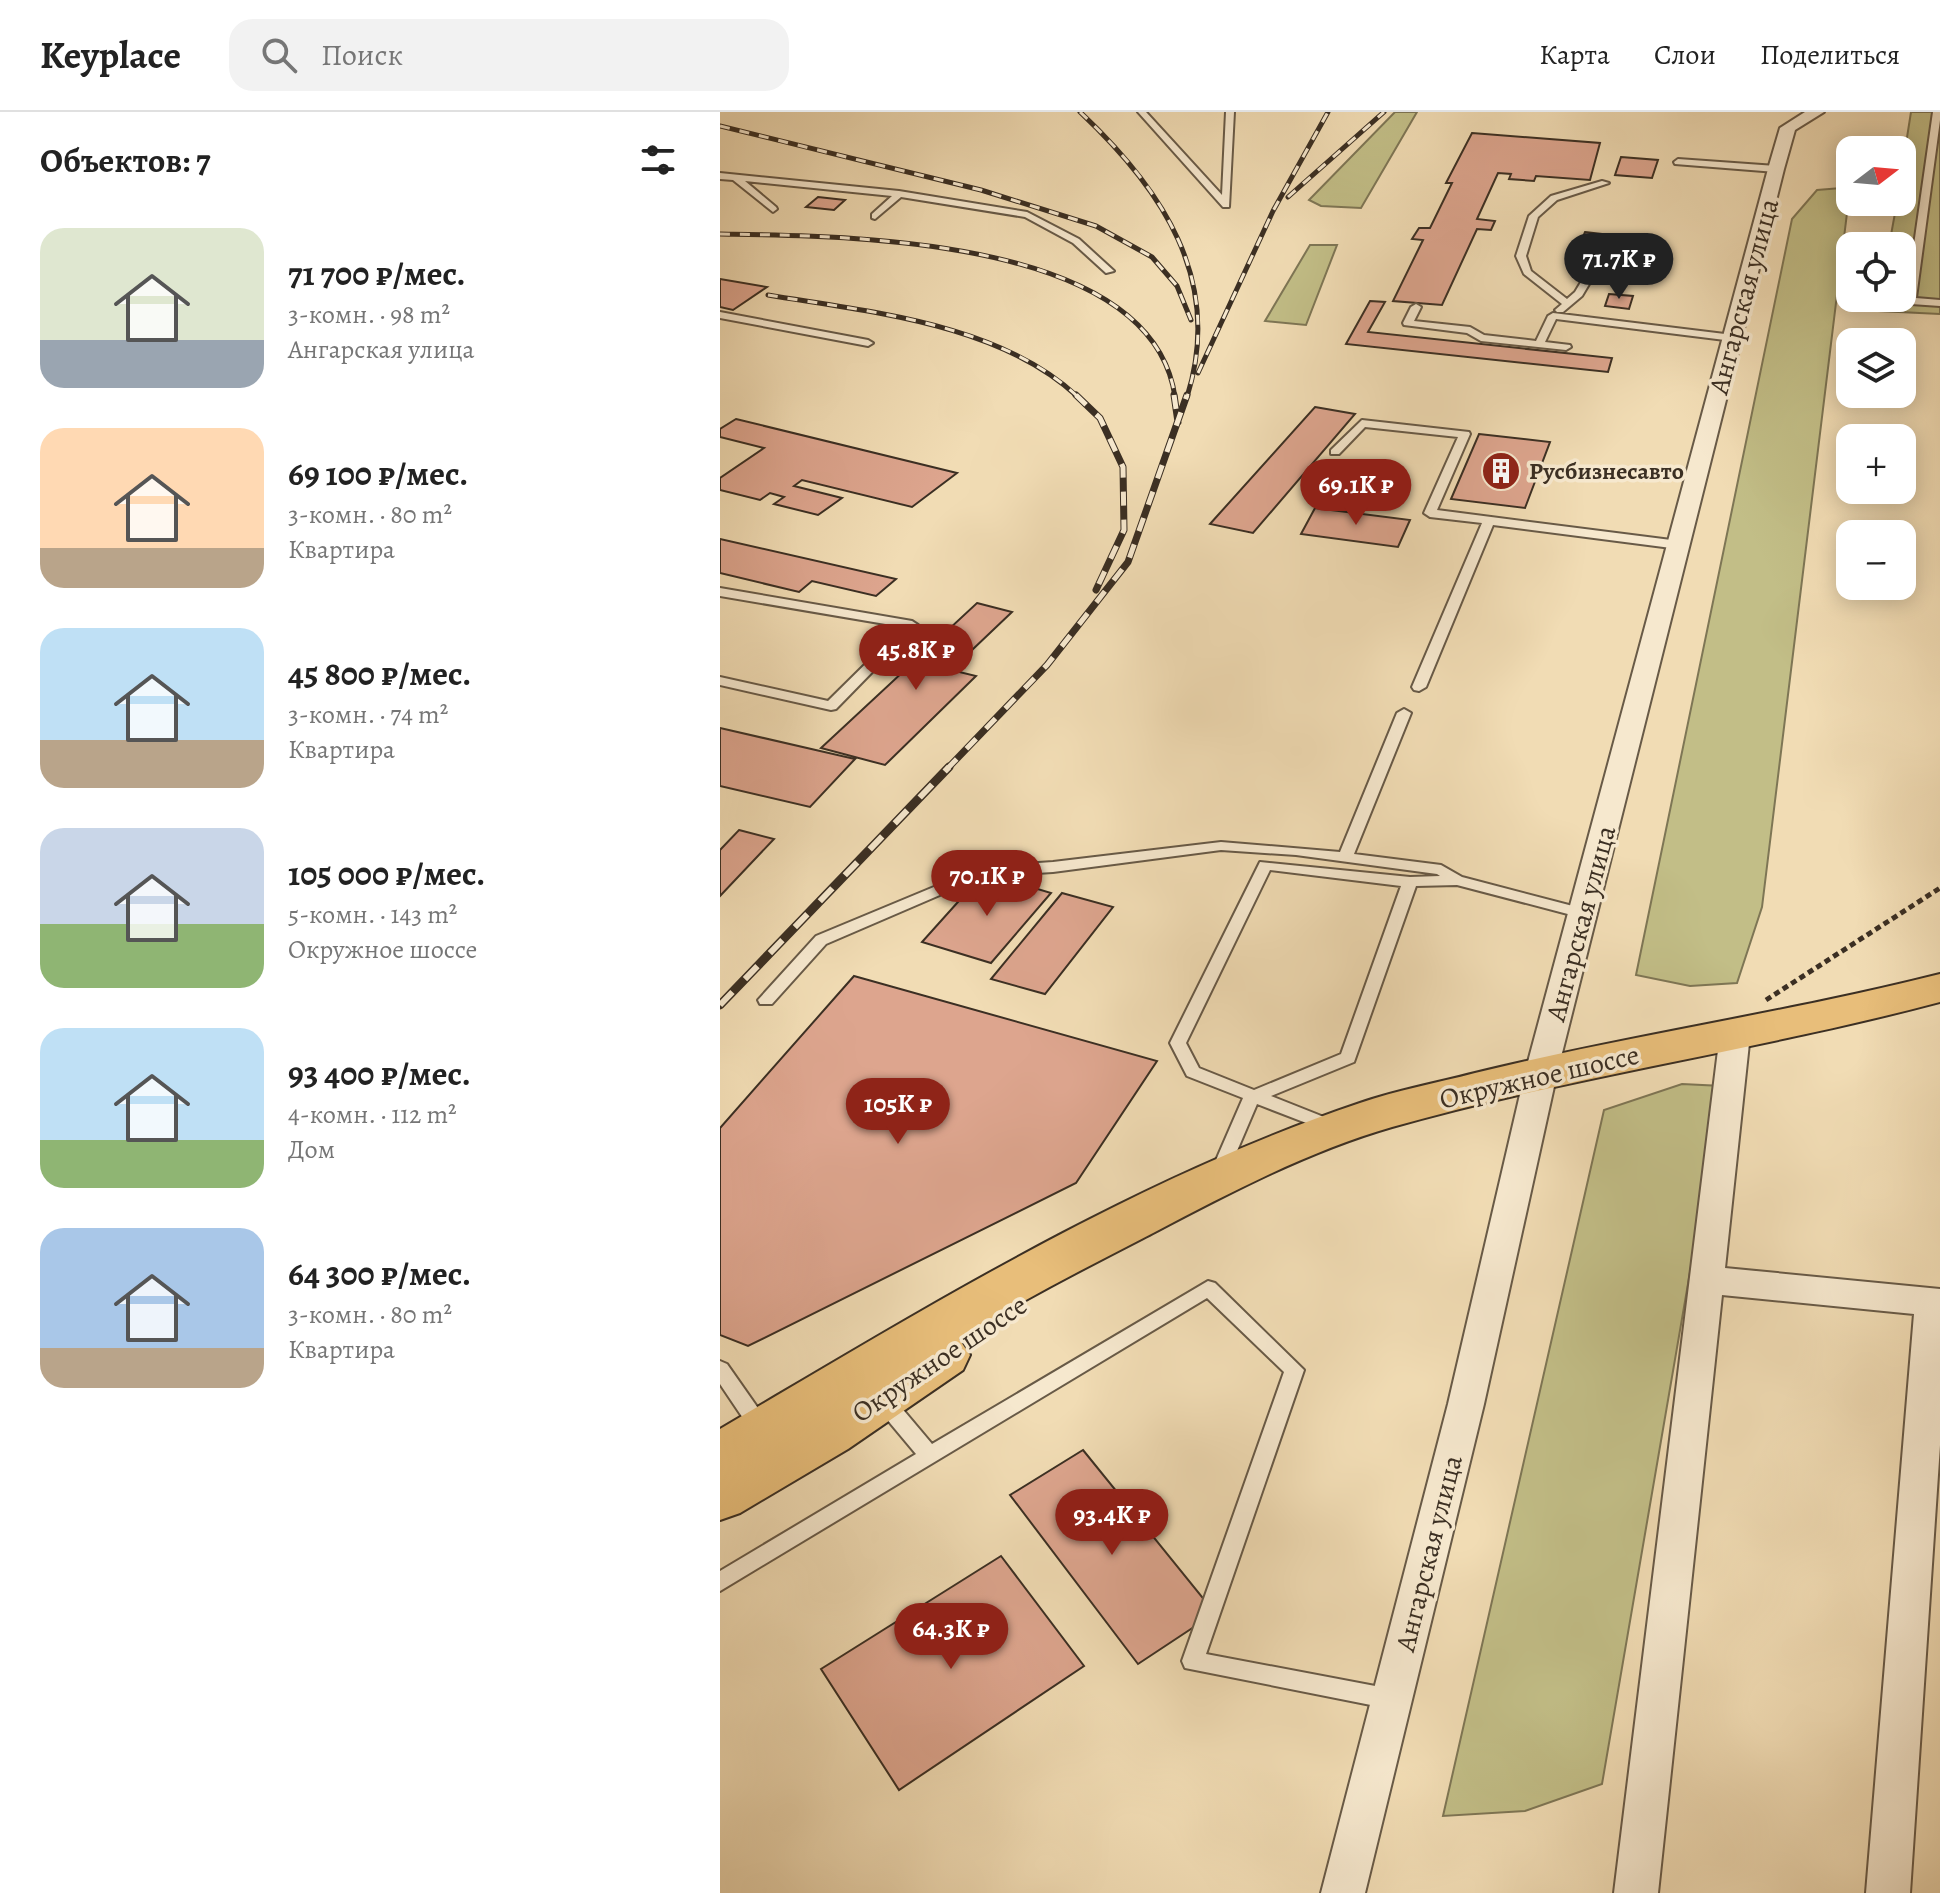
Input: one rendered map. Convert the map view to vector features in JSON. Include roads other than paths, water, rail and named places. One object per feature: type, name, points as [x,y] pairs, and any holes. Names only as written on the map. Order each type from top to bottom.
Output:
[{"type":"main road","name":"Окружное шоссе","points":[[720,1457],[994,1292],[1248,1162],[1378,1114],[1541,1073],[1940,988]]},
{"type":"main road","name":"Окружное шоссе","points":[[720,1496],[829,1433],[1154,1211]]},
{"type":"street","name":"Ангарская улица","points":[[1343,1893],[1466,1404],[1541,1073],[1776,169],[1788,128],[1810,113]]},
{"type":"street","points":[[1636,1893],[1735,1034]]},
{"type":"street","points":[[1707,1280],[1936,1303],[1888,1893]]},
{"type":"lane","points":[[1142,112],[1226,205],[1230,112]]},
{"type":"lane","points":[[1937,112],[1928,208],[1911,301],[1940,303]]},
{"type":"lane","points":[[1678,162],[1776,169]]},
{"type":"lane","points":[[720,176],[899,194],[1027,215],[1076,241],[1109,271]]},
{"type":"lane","points":[[735,177],[773,209]]},
{"type":"lane","points":[[1568,304],[1527,272],[1521,256],[1534,216],[1554,198],[1605,183]]},
{"type":"lane","points":[[875,216],[899,194]]},
{"type":"lane","points":[[1539,344],[1553,316],[1579,294],[1590,274]]},
{"type":"lane","points":[[1416,307],[1408,323],[1470,330],[1481,338],[1566,347]]},
{"type":"lane","points":[[720,315],[868,343]]},
{"type":"lane","points":[[1553,316],[1733,338]]},
{"type":"lane","points":[[1335,452],[1362,423],[1465,434],[1430,513],[1679,545]]},
{"type":"lane","points":[[1419,687],[1489,521]]},
{"type":"lane","points":[[720,592],[912,625],[831,706],[720,681]]},
{"type":"lane","points":[[1345,858],[1404,713]]},
{"type":"lane","points":[[766,1000],[821,940],[982,872],[1053,867],[1221,846],[1441,870],[1457,880]]},
{"type":"lane","points":[[1338,1129],[1193,1072],[1178,1043],[1265,865],[1410,882],[1457,880],[1583,913]]},
{"type":"lane","points":[[1216,1180],[1252,1097],[1348,1058],[1410,882]]},
{"type":"lane","points":[[720,1582],[1208,1288],[1294,1370],[1193,1661],[1391,1699]]},
{"type":"lane","points":[[720,1369],[763,1431]]},
{"type":"lane","points":[[881,1398],[930,1456]]},
{"type":"railway","points":[[1080,112],[1137,173],[1160,205],[1178,240],[1191,276],[1197,314],[1196,354],[1187,397]]},
{"type":"railway","points":[[1198,373],[1273,211],[1328,112]]},
{"type":"railway","points":[[1288,197],[1384,112]]},
{"type":"railway","points":[[720,126],[981,190],[1096,226],[1152,257],[1177,286],[1191,320]]},
{"type":"railway","points":[[720,234],[912,244],[985,256],[1053,275],[1111,303],[1154,344],[1175,397]]},
{"type":"railway","points":[[768,295],[890,315],[972,337],[1011,352],[1046,372],[1078,397]]},
{"type":"railway","points":[[1076,395],[1100,418],[1123,467],[1124,530],[1096,590]]},
{"type":"railway","points":[[1174,395],[1178,421]]},
{"type":"railway","points":[[1178,421],[1187,395]]},
{"type":"railway","points":[[947,769],[1047,665],[1128,562],[1178,421]]},
{"type":"railway","points":[[720,1005],[949,767]]},
{"type":"place","name":"Русбизнесавто","points":[[1501,471]]}]
